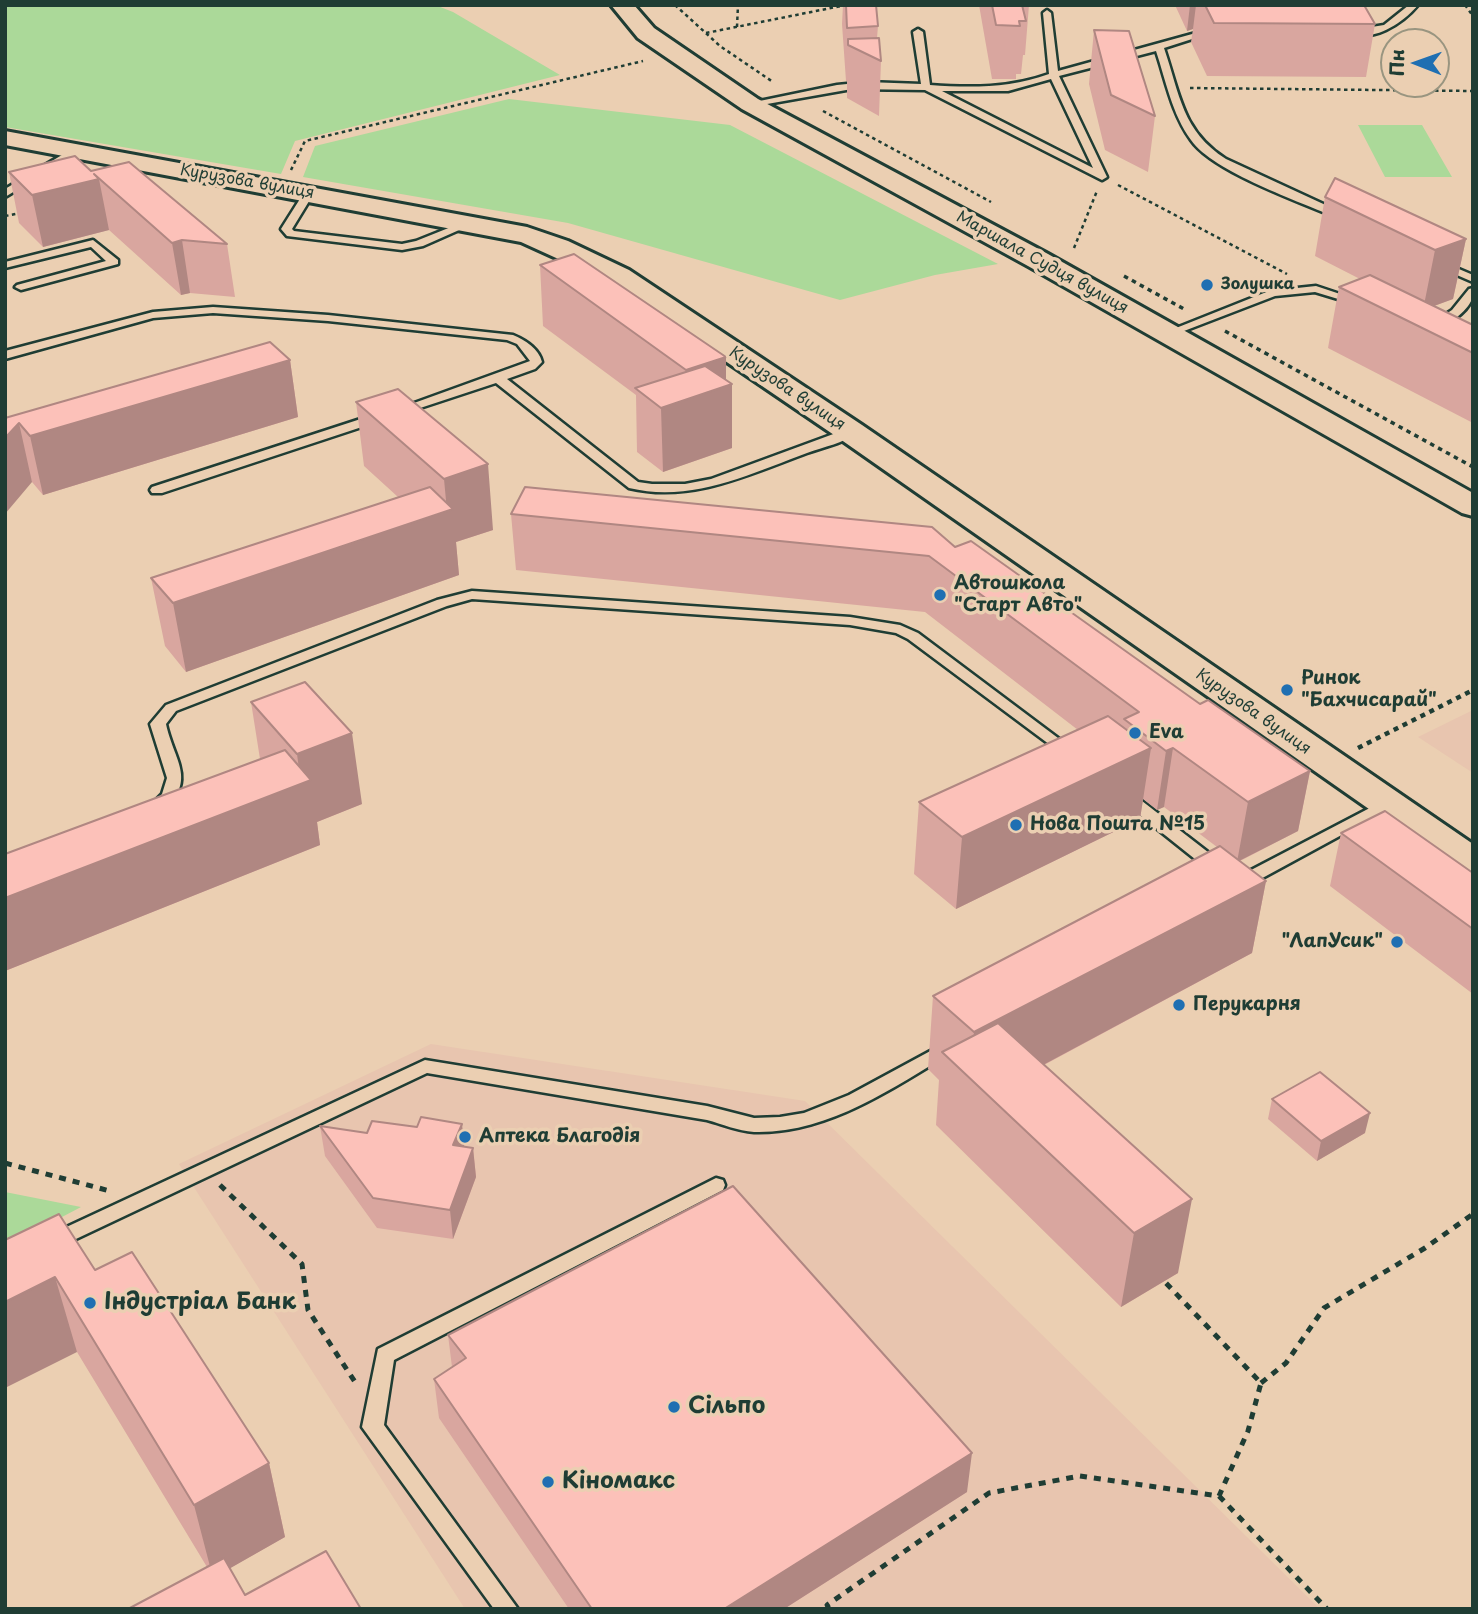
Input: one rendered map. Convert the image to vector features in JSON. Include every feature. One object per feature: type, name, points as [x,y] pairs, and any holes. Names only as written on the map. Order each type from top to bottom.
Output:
[{"type":"street","name":"Маршала Судця вулиця","points":[[622,5],[646,33],[750,104],[1038,260],[1473,506]]},
{"type":"street","name":"Курузова вулиця","points":[[5,138],[298,185],[527,235],[619,276],[851,432],[1473,863]]},
{"type":"lane","points":[[1345,31],[1376,31],[1396,24],[1414,5]]},
{"type":"lane","points":[[1047,13],[1054,75],[1102,177]]},
{"type":"lane","points":[[750,104],[823,88],[867,85],[1012,88],[1159,47],[1201,32],[1222,29]]},
{"type":"lane","points":[[918,32],[926,87]]},
{"type":"lane","points":[[1159,47],[1189,131],[1198,144],[1209,152],[1348,219]]},
{"type":"lane","points":[[926,87],[1102,177]]},
{"type":"lane","points":[[5,194],[76,151]]},
{"type":"lane","points":[[298,185],[286,229],[291,234],[402,247],[419,244],[470,223]]},
{"type":"lane","points":[[5,265],[93,243],[114,262],[21,287]]},
{"type":"lane","points":[[1435,261],[1473,279]]},
{"type":"lane","points":[[1167,334],[1273,293],[1316,289],[1370,307]]},
{"type":"lane","points":[[1436,338],[1426,334],[1456,312],[1473,291]]},
{"type":"lane","points":[[5,355],[153,315],[213,310],[509,337],[521,342],[536,358],[531,366],[498,378],[157,490]]},
{"type":"lane","points":[[498,378],[634,485],[652,489],[675,490],[709,485],[851,432]]},
{"type":"lane","points":[[147,811],[167,799],[176,787],[177,782],[158,724],[171,708],[233,681],[442,603],[472,595],[850,621],[900,629],[1083,763]]},
{"type":"lane","points":[[1116,789],[1232,887],[1387,804]]},
{"type":"lane","points":[[38,1250],[425,1066],[707,1113],[753,1125],[783,1123],[828,1112],[959,1041]]},
{"type":"lane","points":[[507,1609],[373,1427],[385,1355],[716,1185]]},
{"type":"path","points":[[675,5],[720,46],[794,95],[1001,208]]},
{"type":"path","points":[[737,27],[738,5]]},
{"type":"path","points":[[705,34],[846,5]]},
{"type":"path","points":[[1465,5],[1473,16]]},
{"type":"path","points":[[298,185],[305,141],[674,54],[720,46]]},
{"type":"path","points":[[1174,88],[1473,91]]},
{"type":"path","points":[[1074,248],[1102,177],[1316,289]]},
{"type":"path","points":[[5,216],[32,210]]},
{"type":"path","points":[[1121,274],[1473,467]]},
{"type":"path","points":[[1327,763],[1473,691]]},
{"type":"path","points":[[5,1163],[141,1199]]},
{"type":"path","points":[[204,1169],[302,1264],[308,1310],[356,1384]]},
{"type":"path","points":[[1219,1496],[1248,1431],[1261,1383],[1286,1363],[1324,1308],[1425,1248],[1473,1214]]},
{"type":"path","points":[[1165,1282],[1261,1383]]},
{"type":"path","points":[[826,1608],[989,1493],[1080,1476],[1219,1496],[1327,1609]]},
{"type":"shaded area","points":[[1473,710],[1473,773],[1418,737]]},
{"type":"shaded area","points":[[431,1044],[805,1101],[1320,1609],[465,1609],[179,1164]]},
{"type":"green space","points":[[5,5],[435,5],[453,12],[560,75],[295,141],[281,174],[5,127]]},
{"type":"green space","points":[[509,99],[730,125],[998,264],[935,275],[840,300],[568,223],[303,177],[315,146]]},
{"type":"green space","points":[[1358,125],[1422,125],[1452,177],[1385,177]]},
{"type":"green space","points":[[5,1192],[81,1207],[5,1247]]},
{"type":"building","points":[[846,5],[876,5],[878,26],[847,28]]},
{"type":"building","points":[[992,5],[1022,5],[1026,21],[1019,21],[1020,26],[996,25]]},
{"type":"building","points":[[1205,5],[1364,5],[1375,24],[1214,23]]},
{"type":"building","points":[[1094,30],[1129,31],[1155,116],[1111,95]]},
{"type":"building","points":[[879,38],[881,61],[848,45],[848,39]]},
{"type":"building","points":[[75,156],[91,171],[129,162],[227,244],[182,240],[172,243],[94,174],[99,179],[32,195],[9,172]]},
{"type":"building","points":[[1335,178],[1466,239],[1435,250],[1325,197]]},
{"type":"building","points":[[574,254],[726,357],[686,370],[540,265]]},
{"type":"building","points":[[1370,275],[1473,325],[1473,353],[1339,287]]},
{"type":"building","points":[[270,342],[290,360],[30,436],[19,423],[5,438],[5,418]]},
{"type":"building","points":[[705,366],[732,384],[661,408],[635,388]]},
{"type":"building","points":[[398,389],[488,464],[444,479],[356,402]]},
{"type":"building","points":[[430,487],[453,509],[173,603],[151,578]]},
{"type":"building","points":[[525,487],[932,527],[955,547],[971,541],[1200,704],[1208,700],[1310,771],[1248,802],[1173,748],[1166,751],[1124,719],[1139,712],[929,556],[511,514]]},
{"type":"building","points":[[305,682],[352,733],[297,754],[251,702]]},
{"type":"building","points":[[1108,716],[1151,748],[962,837],[919,802]]},
{"type":"building","points":[[285,750],[311,780],[5,898],[5,854]]},
{"type":"building","points":[[1385,811],[1473,873],[1473,929],[1341,833]]},
{"type":"building","points":[[1220,846],[1266,881],[974,1032],[933,996]]},
{"type":"building","points":[[998,1023],[1192,1199],[1134,1233],[942,1052]]},
{"type":"building","points":[[1320,1072],[1370,1113],[1321,1141],[1272,1099]]},
{"type":"building","points":[[421,1117],[462,1124],[453,1145],[473,1148],[450,1210],[373,1198],[320,1126],[367,1133],[372,1121],[417,1127]]},
{"type":"building","name":"Сільпо","points":[[733,1186],[972,1453],[724,1609],[592,1609],[434,1379],[466,1358],[448,1335]]},
{"type":"building","points":[[59,1214],[95,1270],[132,1252],[269,1463],[194,1505],[55,1277],[5,1302],[5,1240]]},
{"type":"building","points":[[326,1551],[361,1609],[128,1609],[224,1558],[245,1595]]},
{"type":"place","name":"Золушка","points":[[1207,285]]},
{"type":"place","name":"Автошкола \"Старт Авто\"","points":[[940,595]]},
{"type":"place","name":"Ринок \"Бахчисарай\"","points":[[1287,690]]},
{"type":"place","name":"Eva","points":[[1135,733]]},
{"type":"place","name":"Нова Пошта №15","points":[[1016,825]]},
{"type":"place","name":"\"ЛапУсик\"","points":[[1397,942]]},
{"type":"place","name":"Перукарня","points":[[1179,1005]]},
{"type":"place","name":"Аптека Благодiя","points":[[465,1137]]},
{"type":"place","name":"Iндустрiал Банк","points":[[90,1303]]},
{"type":"place","name":"Сільпо","points":[[674,1407]]},
{"type":"place","name":"Кіномакс","points":[[548,1482]]}]
